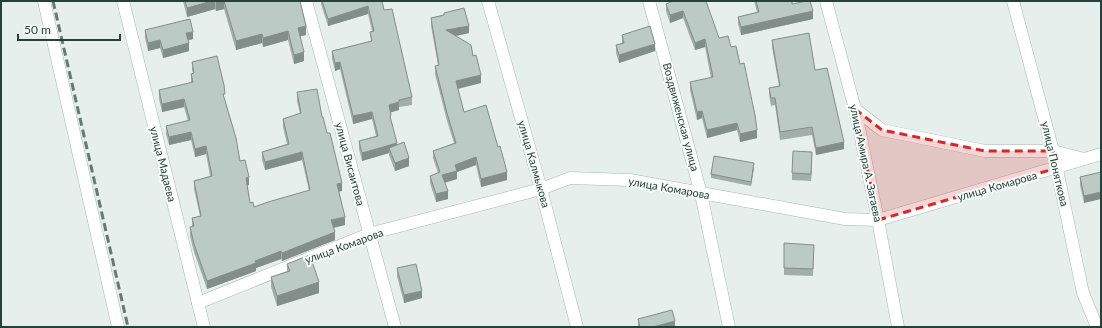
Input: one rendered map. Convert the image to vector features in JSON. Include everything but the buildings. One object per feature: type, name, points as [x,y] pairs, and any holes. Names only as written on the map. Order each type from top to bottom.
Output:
[{"type":"street","points":[[44,1],[118,327]]},
{"type":"street","name":"улица Мадаева","points":[[123,1],[204,327]]},
{"type":"street","name":"улица Висаитова","points":[[306,1],[395,327]]},
{"type":"street","name":"улица Калмыкова","points":[[488,1],[541,189],[576,327]]},
{"type":"street","name":"Воздвиженская улица","points":[[649,1],[701,194],[729,327]]},
{"type":"street","name":"улица Амира А. Загаева","points":[[826,1],[855,109],[898,327]]},
{"type":"street","name":"улица Поняткова","points":[[1013,1],[1053,151],[1084,293],[1097,327]]},
{"type":"street","points":[[855,109],[882,130],[985,151],[1053,151],[1086,159]]},
{"type":"street","name":"улица Комарова","points":[[198,303],[369,234],[541,189],[570,178],[630,180],[845,219],[878,220],[1101,154]]},
{"type":"highlighted area","points":[[855,109],[882,130],[985,151],[1053,151],[1057,168],[878,220]]},
{"type":"railway","points":[[53,1],[128,327]]}]
